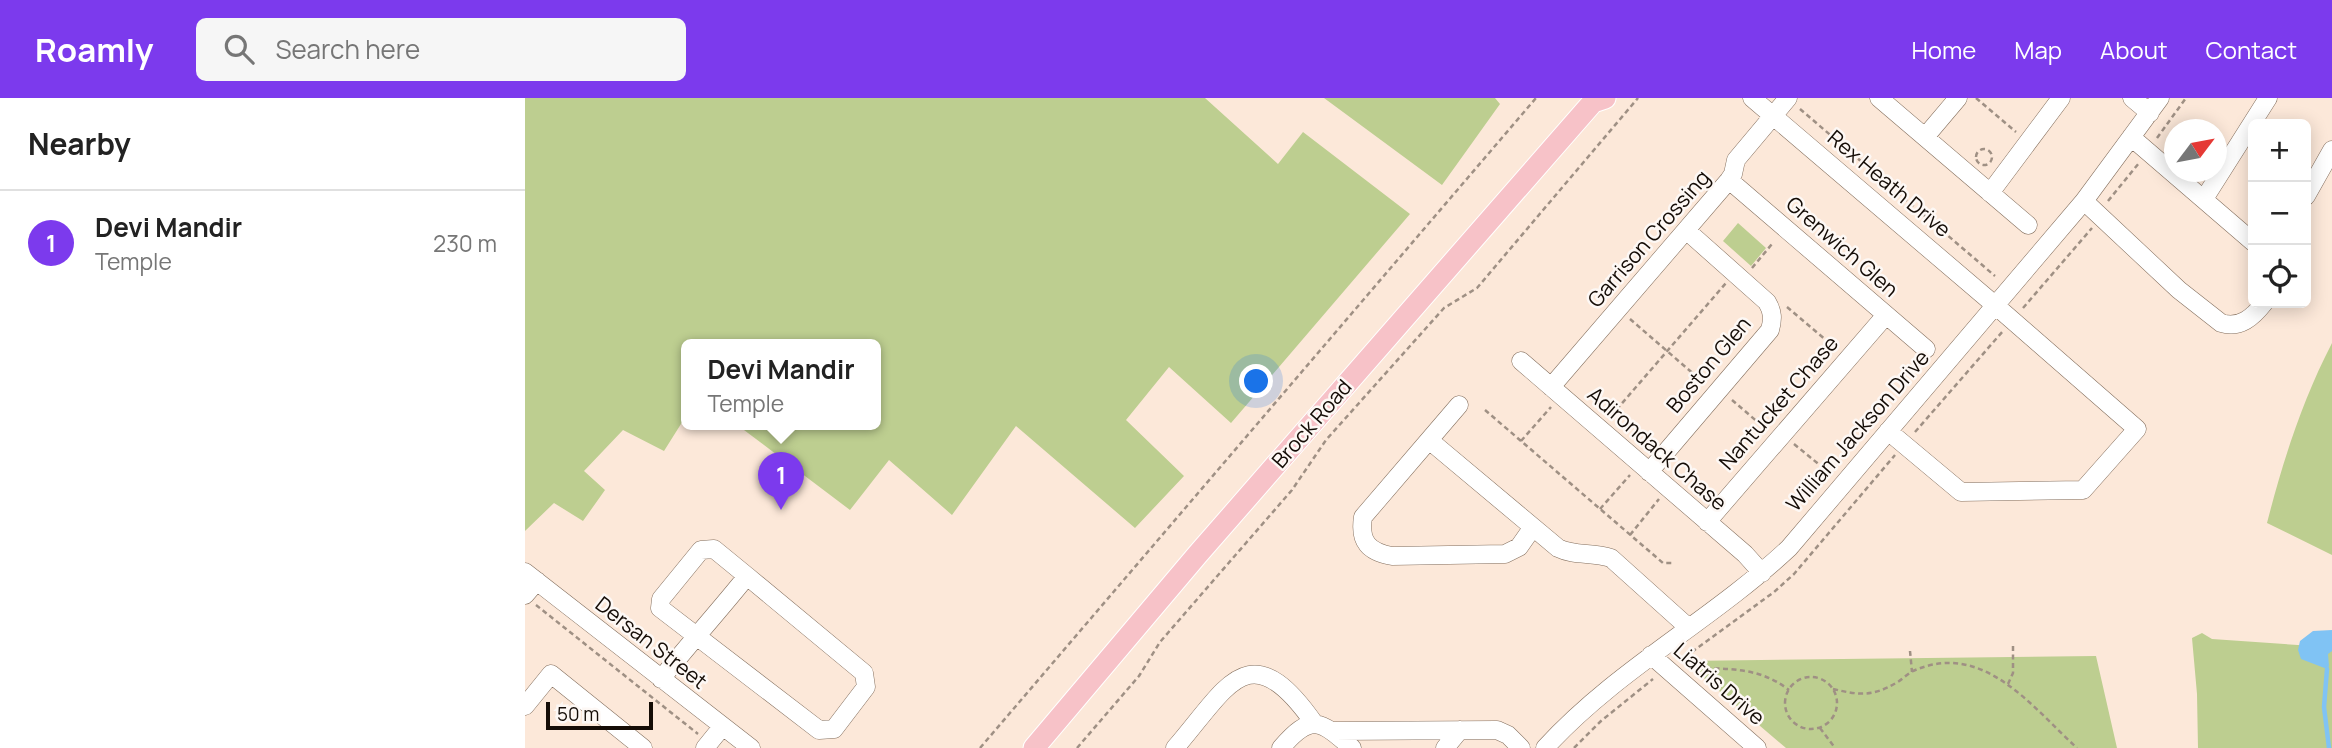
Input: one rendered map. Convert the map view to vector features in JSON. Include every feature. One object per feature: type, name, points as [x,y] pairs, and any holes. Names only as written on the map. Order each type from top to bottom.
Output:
[{"type":"main road","name":"Brock Road","points":[[1034,748],[1198,554],[1597,99]]},
{"type":"street","name":"Rex Heath Drive","points":[[1752,98],[2137,429],[2083,490],[1961,492],[1904,444]]},
{"type":"street","name":"Garrison Crossing","points":[[1552,395],[1619,309],[1729,180],[1737,160],[1788,98]]},
{"type":"street","points":[[1879,98],[2028,225]]},
{"type":"street","points":[[1925,137],[1958,98]]},
{"type":"street","points":[[1990,192],[2061,98]]},
{"type":"street","points":[[2132,98],[2150,113]]},
{"type":"street","name":"William Jackson Drive","points":[[1545,748],[1570,720],[1651,655],[1762,573],[1789,548],[2084,201],[2160,98]]},
{"type":"street","points":[[2204,199],[2268,98]]},
{"type":"street","points":[[2131,137],[2248,238]]},
{"type":"street","points":[[2311,187],[2332,150]]},
{"type":"street","name":"Grenwich Glen","points":[[1729,180],[1926,349]]},
{"type":"street","points":[[2084,201],[2179,290],[2221,323],[2229,326],[2241,323],[2254,317],[2260,308]]},
{"type":"street","name":"Boston Glen","points":[[1641,471],[1770,330],[1773,319],[1767,302],[1686,230]]},
{"type":"street","name":"Nantucket Chase","points":[[1707,522],[1886,315]]},
{"type":"street","name":"Adirondack Chase","points":[[1521,361],[1552,395],[1601,430],[1641,471],[1745,554],[1762,573]]},
{"type":"street","points":[[1459,405],[1363,517],[1361,528],[1365,541],[1374,553],[1392,556],[1505,554],[1519,547],[1532,527]]},
{"type":"street","points":[[1888,431],[1904,444]]},
{"type":"street","points":[[1429,440],[1558,548],[1568,553],[1597,554],[1611,558],[1689,628]]},
{"type":"street","points":[[713,549],[747,576],[864,673],[866,687],[834,729],[819,730],[660,608],[661,599],[701,550],[713,549]]},
{"type":"street","points":[[660,678],[747,576]]},
{"type":"street","name":"Dersan Street","points":[[530,587],[660,678],[751,748]]},
{"type":"street","name":"Liatris Drive","points":[[1651,655],[1756,748]]},
{"type":"street","points":[[525,706],[551,674],[643,748]]},
{"type":"street","points":[[1175,748],[1229,685],[1244,674],[1262,674],[1277,682],[1297,700],[1314,723],[1333,732],[1352,748]]},
{"type":"street","points":[[1281,748],[1295,732],[1314,723]]},
{"type":"street","points":[[707,745],[722,727]]},
{"type":"street","points":[[1445,748],[1460,730]]},
{"type":"street","points":[[1333,732],[1497,730],[1521,748]]},
{"type":"path","points":[[980,748],[1536,98]]},
{"type":"path","points":[[1077,748],[1139,676],[1160,642],[1292,491],[1326,440],[1444,308],[1477,288],[1638,98]]},
{"type":"path","points":[[1788,98],[1996,276]]},
{"type":"path","points":[[1976,98],[2021,137]]},
{"type":"path","points":[[1685,657],[1775,592],[1794,574],[2092,228],[2106,204],[2186,98]]},
{"type":"path","points":[[1988,149],[1991,160],[1988,164],[1980,164],[1977,152],[1988,149]]},
{"type":"path","points":[[1748,273],[1772,244]]},
{"type":"path","points":[[1601,430],[1729,279]]},
{"type":"path","points":[[1619,309],[1709,388]]},
{"type":"path","points":[[1725,394],[1772,435]]},
{"type":"path","points":[[1521,442],[1552,395]]},
{"type":"path","points":[[1485,410],[1663,563],[1673,563]]},
{"type":"path","points":[[1789,440],[1827,471]]},
{"type":"path","points":[[1600,509],[1641,471]]},
{"type":"path","points":[[1630,535],[1663,495]]},
{"type":"path","points":[[530,587],[707,745]]},
{"type":"path","points":[[2008,684],[2013,673],[2013,646]]},
{"type":"path","points":[[1910,651],[1912,671]]},
{"type":"path","points":[[1833,690],[1837,704],[1832,719],[1820,728],[1811,729],[1794,723],[1786,708],[1789,690],[1794,683],[1811,677],[1819,679],[1833,690],[1861,695],[1873,694],[1897,683],[1912,671],[1936,664],[1969,663],[2008,684],[2077,748]]},
{"type":"path","points":[[1689,668],[1743,669],[1767,676],[1789,690]]},
{"type":"path","points":[[1574,748],[1601,721],[1653,680]]},
{"type":"path","points":[[1820,728],[1835,748]]},
{"type":"green space","points":[[525,98],[1205,98],[1278,164],[1303,132],[1410,214],[1231,423],[1169,367],[1126,420],[1184,476],[1135,528],[1016,426],[952,515],[889,460],[850,510],[744,430],[881,430],[881,339],[681,339],[681,424],[664,451],[623,430],[584,471],[605,490],[583,521],[554,503],[525,531]]},
{"type":"green space","points":[[1324,98],[1495,98],[1500,104],[1442,185]]},
{"type":"green space","points":[[1738,223],[1766,248],[1751,266],[1723,241]]},
{"type":"green space","points":[[2332,343],[2332,555],[2267,523],[2294,432]]},
{"type":"green space","points":[[2202,633],[2212,639],[2313,646],[2332,639],[2332,748],[2198,748],[2192,638]]},
{"type":"green space","points":[[2096,656],[2117,748],[1786,748],[1684,661]]},
{"type":"water","points":[[2332,630],[2332,651],[2328,654],[2327,669],[2301,659],[2298,650],[2300,641],[2313,631]]},
{"type":"waterway","points":[[2327,669],[2324,707],[2329,748]]},
{"type":"place","name":"Devi Mandir","points":[[781,510]]}]
